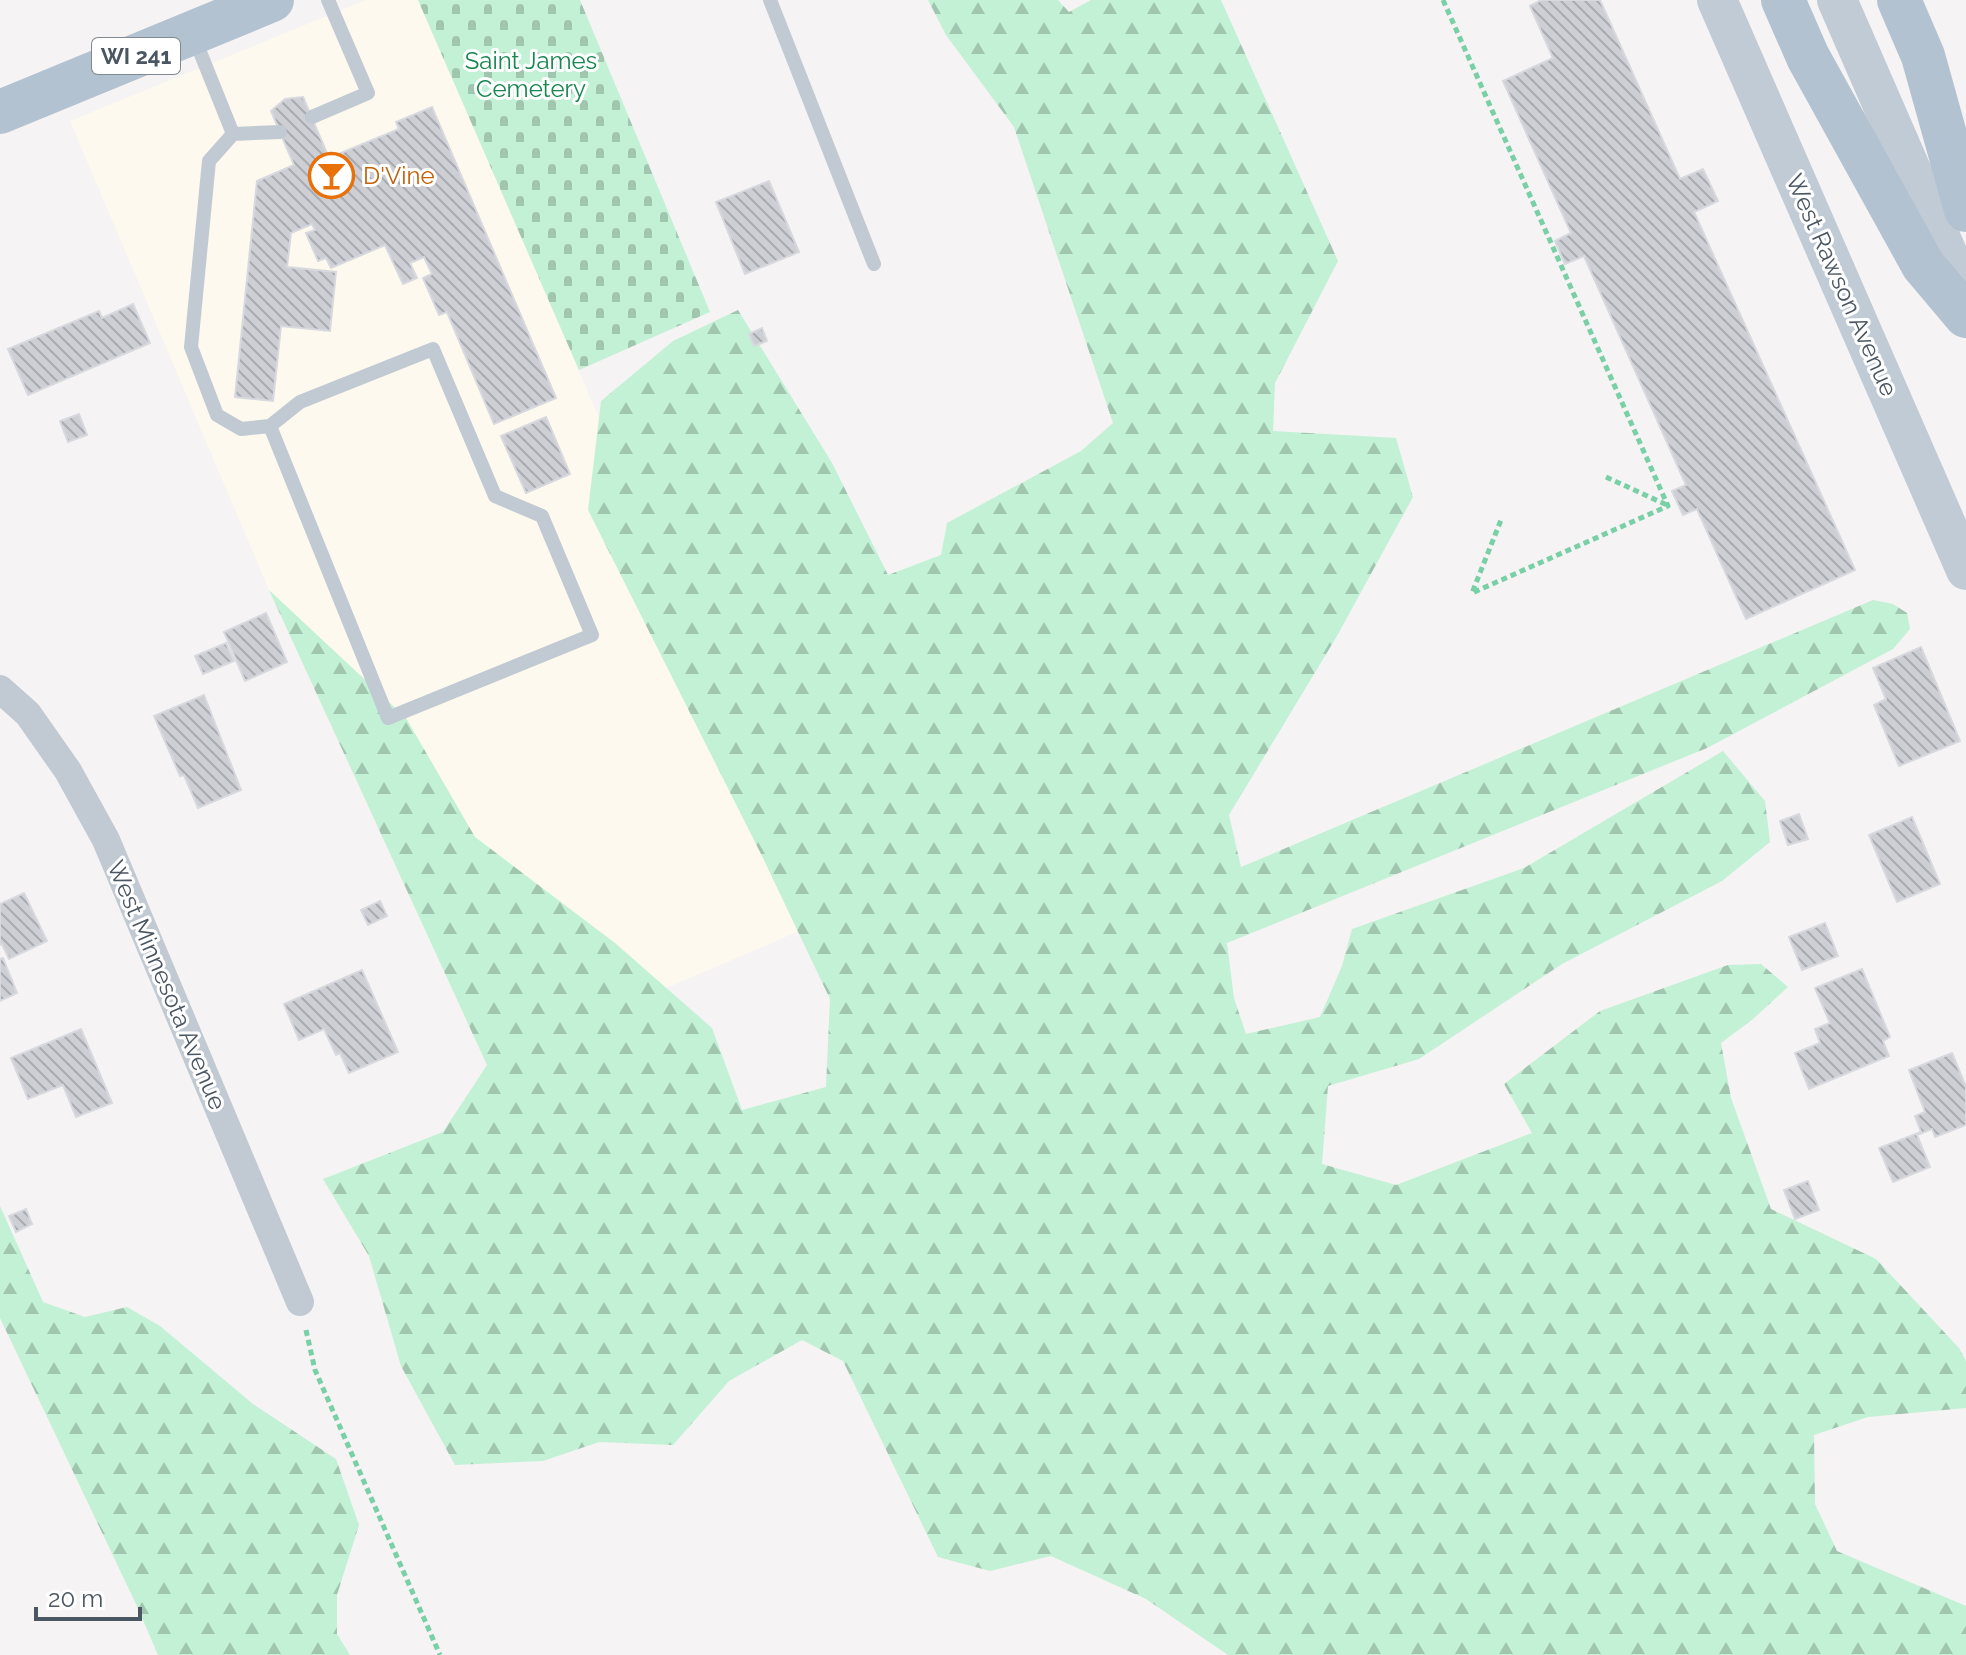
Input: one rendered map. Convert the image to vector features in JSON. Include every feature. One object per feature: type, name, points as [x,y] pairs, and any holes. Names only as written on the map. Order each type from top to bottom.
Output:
[{"type":"main road","name":"WI 241","points":[[0,112],[272,0]]},
{"type":"main road","name":"West Rawson Avenue","points":[[1717,0],[1966,570]]},
{"type":"main road","points":[[1783,0],[1808,57],[1923,265],[1966,316]]},
{"type":"main road","points":[[1837,0],[1966,296]]},
{"type":"main road","points":[[1899,0],[1923,56],[1966,210]]},
{"type":"street","name":"West Minnesota Avenue","points":[[0,689],[28,714],[68,771],[106,840],[300,1302]]},
{"type":"lane","points":[[312,117],[368,93],[328,0]]},
{"type":"lane","points":[[770,0],[874,264]]},
{"type":"lane","points":[[192,33],[233,134]]},
{"type":"lane","points":[[270,426],[388,718],[592,635],[542,516],[495,496],[433,349],[300,402],[270,426],[241,429],[217,415],[191,347],[209,161],[233,134],[280,132]]},
{"type":"path","points":[[1443,0],[1668,506]]},
{"type":"path","points":[[1606,477],[1668,506]]},
{"type":"path","points":[[1501,520],[1472,593],[1668,506]]},
{"type":"path","points":[[300,1302],[315,1370],[440,1655]]},
{"type":"shaded area","points":[[366,0],[418,0],[818,923],[487,1065],[269,590],[70,121]]},
{"type":"green space","name":"Saint James Cemetery","points":[[418,0],[580,0],[710,312],[579,370]]},
{"type":"green space","points":[[928,0],[1058,0],[1069,12],[1091,0],[1221,0],[1338,261],[1275,383],[1273,431],[1396,438],[1413,497],[1337,636],[1229,815],[1241,867],[1873,600],[1893,604],[1907,613],[1910,629],[1893,649],[1707,748],[1227,943],[1234,998],[1246,1034],[1320,1017],[1342,966],[1352,929],[1524,868],[1723,751],[1765,801],[1770,842],[1722,881],[1562,964],[1419,1059],[1328,1086],[1322,1164],[1396,1185],[1532,1133],[1504,1084],[1600,1011],[1728,965],[1761,964],[1788,987],[1721,1043],[1731,1098],[1771,1209],[1876,1259],[1959,1348],[1966,1361],[1966,1408],[1868,1417],[1814,1435],[1815,1504],[1837,1551],[1966,1606],[1966,1655],[1228,1655],[1146,1599],[1051,1556],[990,1571],[938,1557],[843,1361],[802,1340],[729,1381],[673,1445],[599,1442],[543,1461],[455,1465],[401,1366],[369,1256],[323,1179],[443,1132],[487,1065],[269,590],[406,718],[475,837],[615,943],[712,1028],[742,1110],[826,1087],[830,999],[761,854],[588,510],[601,401],[673,341],[738,310],[832,463],[888,575],[941,555],[947,523],[1081,451],[1113,423],[1014,127],[946,35]]},
{"type":"green space","points":[[0,1206],[43,1302],[85,1317],[127,1307],[160,1326],[253,1404],[336,1459],[359,1525],[337,1595],[337,1634],[350,1655],[158,1655],[0,1318]]},
{"type":"building","points":[[1541,0],[1600,0],[1680,179],[1703,169],[1718,201],[1694,212],[1855,570],[1746,619],[1697,509],[1683,515],[1672,491],[1686,485],[1584,256],[1565,264],[1555,241],[1571,233],[1503,81],[1553,58],[1530,6]]},
{"type":"building","points":[[303,97],[329,158],[399,129],[396,122],[432,107],[556,398],[494,424],[447,312],[439,315],[423,278],[432,274],[424,257],[410,263],[417,278],[403,284],[385,245],[331,268],[326,258],[318,261],[306,233],[315,230],[312,224],[291,233],[287,267],[336,272],[330,331],[281,326],[273,401],[235,397],[257,181],[294,165],[271,111],[285,99]]},
{"type":"building","points":[[769,181],[799,252],[745,274],[716,202]]},
{"type":"building","points":[[133,304],[150,343],[28,395],[8,349],[99,311],[102,318]]},
{"type":"building","points":[[762,328],[767,341],[754,346],[749,334]]},
{"type":"building","points":[[79,414],[87,435],[68,442],[60,421]]},
{"type":"building","points":[[546,417],[570,474],[526,493],[501,436]]},
{"type":"building","points":[[266,613],[287,662],[245,681],[224,632]]},
{"type":"building","points":[[226,643],[234,661],[203,674],[195,656]]},
{"type":"building","points":[[1921,647],[1960,741],[1899,766],[1874,705],[1886,699],[1873,668]]},
{"type":"building","points":[[204,695],[241,790],[198,808],[184,775],[180,776],[154,716]]},
{"type":"building","points":[[1799,814],[1808,839],[1788,845],[1780,821]]},
{"type":"building","points":[[1912,817],[1940,884],[1897,902],[1869,835]]},
{"type":"building","points":[[24,893],[47,941],[9,959],[0,945],[0,904]]},
{"type":"building","points":[[380,901],[387,916],[368,925],[361,910]]},
{"type":"building","points":[[1825,923],[1838,956],[1802,970],[1789,937]]},
{"type":"building","points":[[3,958],[17,993],[0,1001],[0,959]]},
{"type":"building","points":[[1862,969],[1890,1037],[1883,1041],[1889,1056],[1809,1089],[1795,1053],[1820,1043],[1815,1029],[1830,1023],[1815,988]]},
{"type":"building","points":[[362,970],[398,1052],[349,1073],[340,1053],[336,1055],[324,1029],[299,1040],[284,1004]]},
{"type":"building","points":[[81,1029],[112,1103],[76,1117],[63,1085],[28,1099],[11,1058]]},
{"type":"building","points":[[1952,1053],[1966,1087],[1966,1125],[1935,1137],[1932,1129],[1917,1135],[1930,1167],[1893,1182],[1879,1148],[1921,1132],[1915,1116],[1925,1112],[1909,1070]]},
{"type":"building","points":[[1808,1181],[1819,1210],[1795,1219],[1784,1190]]},
{"type":"building","points":[[26,1209],[32,1224],[16,1232],[9,1216]]},
{"type":"place","name":"D'Vine","points":[[332,175]]}]
